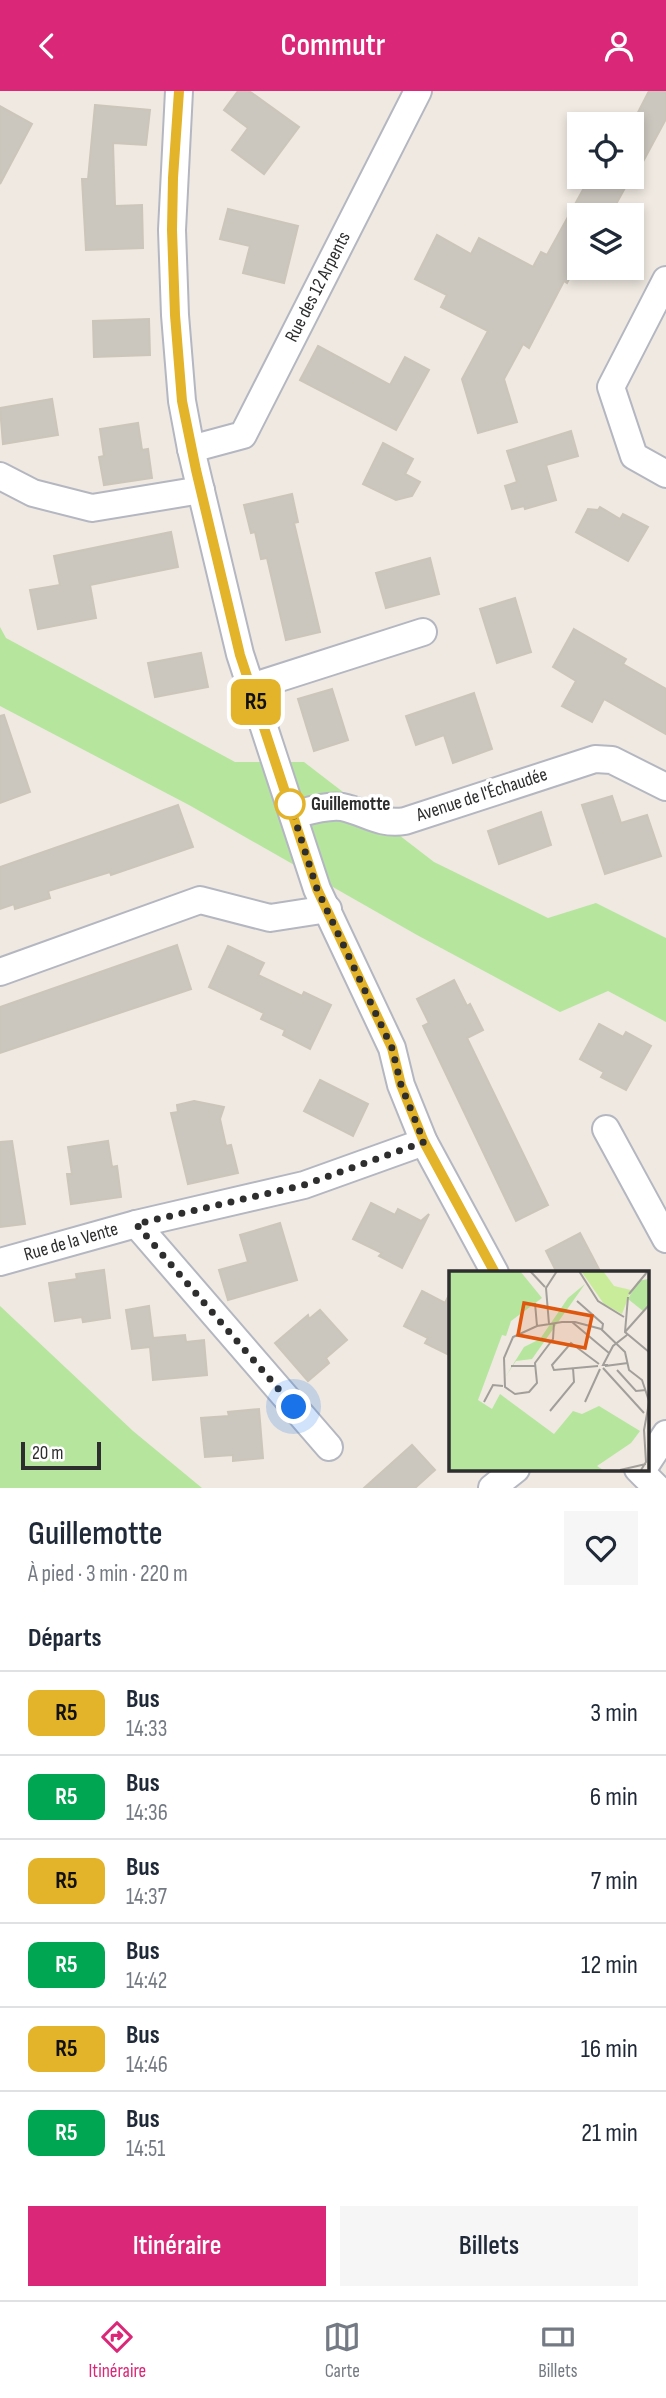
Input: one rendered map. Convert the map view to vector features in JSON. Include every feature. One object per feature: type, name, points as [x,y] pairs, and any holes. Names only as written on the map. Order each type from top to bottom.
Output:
[{"type":"street","points":[[179,91],[172,242],[182,401],[240,655],[317,889],[392,1048],[401,1085],[424,1142],[494,1271]]},
{"type":"street","name":"Rue des 12 Arpents","points":[[191,449],[243,435],[418,91]]},
{"type":"street","points":[[666,280],[611,387],[634,456],[666,474]]},
{"type":"street","points":[[0,476],[33,493],[92,508],[201,490]]},
{"type":"street","points":[[251,687],[423,632]]},
{"type":"street","name":"Avenue de l'Échaudée","points":[[293,815],[315,809],[342,807],[378,821],[405,821],[595,759],[612,760],[666,787]]},
{"type":"street","points":[[0,971],[200,900],[270,918],[328,909]]},
{"type":"street","points":[[606,1129],[666,1239]]},
{"type":"street","name":"Rue de la Vente","points":[[0,1262],[136,1224],[304,1185],[424,1142]]},
{"type":"street","points":[[136,1224],[329,1447]]},
{"type":"street","points":[[648,1467],[666,1434]]},
{"type":"street","points":[[492,1488],[513,1471]]},
{"type":"green space","points":[[0,627],[6,638],[235,762],[304,762],[434,862],[548,918],[596,903],[666,938],[666,1022],[608,991],[560,1012],[417,935],[189,805],[0,706]]},
{"type":"green space","points":[[0,1306],[133,1431],[202,1488],[0,1488]]},
{"type":"building","points":[[238,91],[249,91],[299,127],[264,174],[232,150],[248,128],[224,110]]},
{"type":"building","points":[[649,91],[666,91],[666,119],[644,160],[644,112],[638,112]]},
{"type":"building","points":[[95,105],[150,110],[146,145],[113,143],[115,206],[142,205],[143,248],[86,250],[82,179],[88,179]]},
{"type":"building","points":[[0,106],[32,124],[0,184]]},
{"type":"building","points":[[583,189],[624,189],[617,203],[576,203]]},
{"type":"building","points":[[228,209],[298,226],[284,283],[243,273],[250,246],[220,239]]},
{"type":"building","points":[[567,219],[568,280],[567,283],[564,281],[529,348],[523,344],[504,379],[517,422],[478,433],[462,379],[488,331],[441,307],[447,295],[415,279],[437,235],[471,254],[479,238],[533,267],[541,252],[547,255]]},
{"type":"building","points":[[149,319],[150,355],[94,357],[93,321]]},
{"type":"building","points":[[318,346],[390,385],[405,357],[429,370],[396,430],[300,380]]},
{"type":"building","points":[[52,399],[58,435],[3,444],[0,408]]},
{"type":"building","points":[[138,423],[142,450],[148,449],[152,478],[104,485],[99,457],[104,456],[100,429]]},
{"type":"building","points":[[571,431],[578,456],[546,465],[556,500],[525,509],[524,506],[512,509],[505,486],[517,482],[507,451]]},
{"type":"building","points":[[383,443],[413,459],[405,474],[420,482],[412,496],[396,500],[363,484]]},
{"type":"building","points":[[292,494],[298,522],[294,523],[320,632],[286,640],[267,558],[261,559],[255,532],[251,533],[244,505]]},
{"type":"building","points":[[600,507],[620,519],[623,514],[648,527],[628,561],[576,532],[588,509],[598,510]]},
{"type":"building","points":[[171,532],[178,567],[90,585],[96,618],[38,629],[30,590],[60,585],[54,556]]},
{"type":"building","points":[[430,558],[439,594],[386,608],[376,573]]},
{"type":"building","points":[[515,598],[531,652],[497,663],[480,609]]},
{"type":"building","points":[[574,629],[626,659],[623,664],[666,689],[666,734],[604,699],[592,722],[562,706],[576,681],[553,667]]},
{"type":"building","points":[[201,653],[208,687],[155,697],[148,663]]},
{"type":"building","points":[[332,689],[348,740],[314,751],[298,699]]},
{"type":"building","points":[[474,693],[492,749],[453,763],[444,735],[416,745],[406,716]]},
{"type":"building","points":[[4,715],[30,792],[0,803],[0,716]]},
{"type":"building","points":[[612,796],[621,823],[647,815],[661,856],[605,874],[582,805]]},
{"type":"building","points":[[178,805],[193,847],[111,875],[110,872],[48,891],[50,898],[15,909],[14,904],[0,909],[0,867]]},
{"type":"building","points":[[541,812],[551,845],[499,864],[488,831]]},
{"type":"building","points":[[177,945],[191,989],[0,1053],[0,1007]]},
{"type":"building","points":[[228,946],[264,963],[258,975],[302,996],[304,992],[331,1005],[310,1049],[283,1035],[285,1030],[261,1019],[264,1013],[209,987]]},
{"type":"building","points":[[454,980],[483,1030],[467,1038],[548,1205],[516,1221],[423,1026],[429,1023],[417,999]]},
{"type":"building","points":[[599,1024],[623,1037],[626,1032],[651,1046],[626,1090],[601,1077],[604,1072],[580,1059]]},
{"type":"building","points":[[320,1080],[368,1104],[353,1136],[304,1111]]},
{"type":"building","points":[[194,1101],[224,1107],[220,1119],[226,1146],[231,1145],[238,1173],[188,1184],[171,1113],[178,1112],[177,1105]]},
{"type":"building","points":[[12,1141],[25,1224],[0,1227],[0,1142]]},
{"type":"building","points":[[108,1141],[112,1167],[117,1166],[121,1197],[71,1204],[67,1174],[72,1174],[68,1147]]},
{"type":"building","points":[[371,1203],[395,1215],[398,1209],[421,1221],[429,1214],[402,1268],[379,1256],[382,1253],[353,1239]]},
{"type":"building","points":[[280,1223],[297,1280],[228,1300],[219,1270],[248,1262],[240,1235]]},
{"type":"building","points":[[580,1233],[600,1271],[556,1271],[546,1251]]},
{"type":"building","points":[[104,1270],[110,1318],[83,1322],[82,1317],[55,1321],[49,1283],[77,1279],[76,1274]]},
{"type":"building","points":[[422,1291],[445,1303],[449,1295],[449,1355],[425,1343],[428,1338],[404,1326]]},
{"type":"building","points":[[149,1306],[153,1338],[185,1335],[186,1342],[204,1340],[207,1375],[153,1380],[150,1347],[132,1349],[126,1310]]},
{"type":"building","points":[[320,1310],[347,1340],[326,1358],[329,1363],[308,1381],[275,1343],[308,1315],[309,1319]]},
{"type":"building","points":[[259,1409],[263,1458],[233,1461],[233,1455],[205,1457],[201,1418],[229,1416],[228,1412]]},
{"type":"building","points":[[412,1445],[435,1470],[415,1488],[364,1488]]},
{"type":"bus line","name":"R5","points":[[179,91],[172,230],[182,401],[240,655],[317,889],[392,1048],[401,1085],[424,1142],[494,1271]]},
{"type":"place","name":"Guillemotte","points":[[290,804]]},
{"type":"route","points":[[290,804],[317,889],[392,1048],[401,1085],[424,1142],[304,1185],[136,1224],[294,1407]]}]
